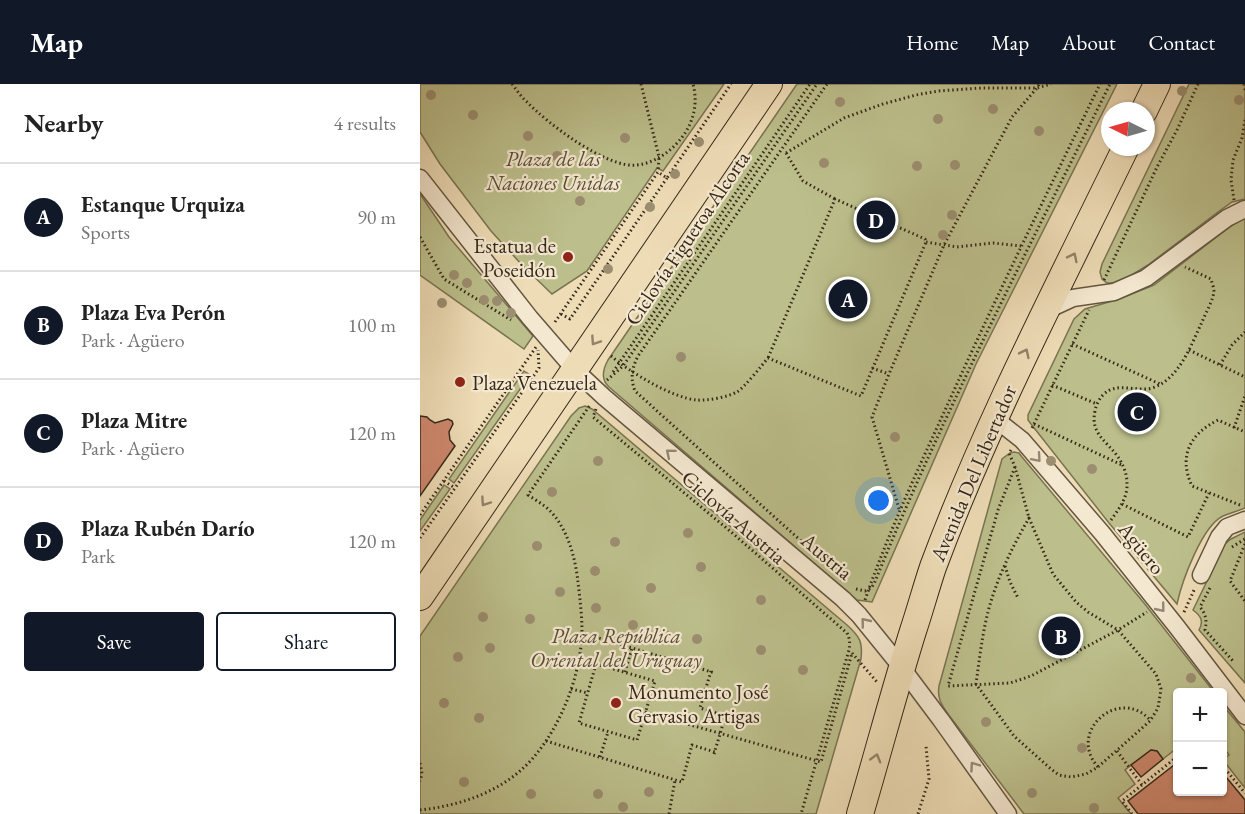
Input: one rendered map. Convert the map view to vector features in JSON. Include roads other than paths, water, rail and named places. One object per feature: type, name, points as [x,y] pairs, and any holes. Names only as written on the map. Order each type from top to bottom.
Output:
[{"type":"main road","points":[[420,597],[770,84]]},
{"type":"main road","points":[[1148,102],[1157,84]]},
{"type":"main road","name":"Avenida Del Libertador","points":[[860,814],[932,570],[975,461],[1122,156]]},
{"type":"street","name":"Austria","points":[[420,178],[498,278],[538,340],[575,370],[599,400],[843,599],[859,615],[941,720],[1008,814]]},
{"type":"street","points":[[1047,309],[1073,298],[1114,292],[1135,284],[1240,211]]},
{"type":"street","name":"Agüero","points":[[994,418],[1022,440],[1102,533],[1245,716]]},
{"type":"street","points":[[1208,578],[1219,537],[1227,527],[1245,519]]},
{"type":"place","name":"Plaza Rubén Darío","points":[[876,220]]},
{"type":"place","name":"Estatua de Poseidón","points":[[568,257]]},
{"type":"place","name":"Estanque Urquiza","points":[[848,299]]},
{"type":"place","name":"Plaza Venezuela","points":[[460,382]]},
{"type":"place","name":"Plaza Mitre","points":[[1137,412]]},
{"type":"place","name":"Plaza Eva Perón","points":[[1061,636]]},
{"type":"place","name":"Monumento José Gervasio Artigas","points":[[616,703]]},
{"type":"park label","name":"Plaza de las Naciones Unidas","points":[[553,170]]},
{"type":"park label","name":"Plaza República Oriental del Uruguay","points":[[616,647]]}]
